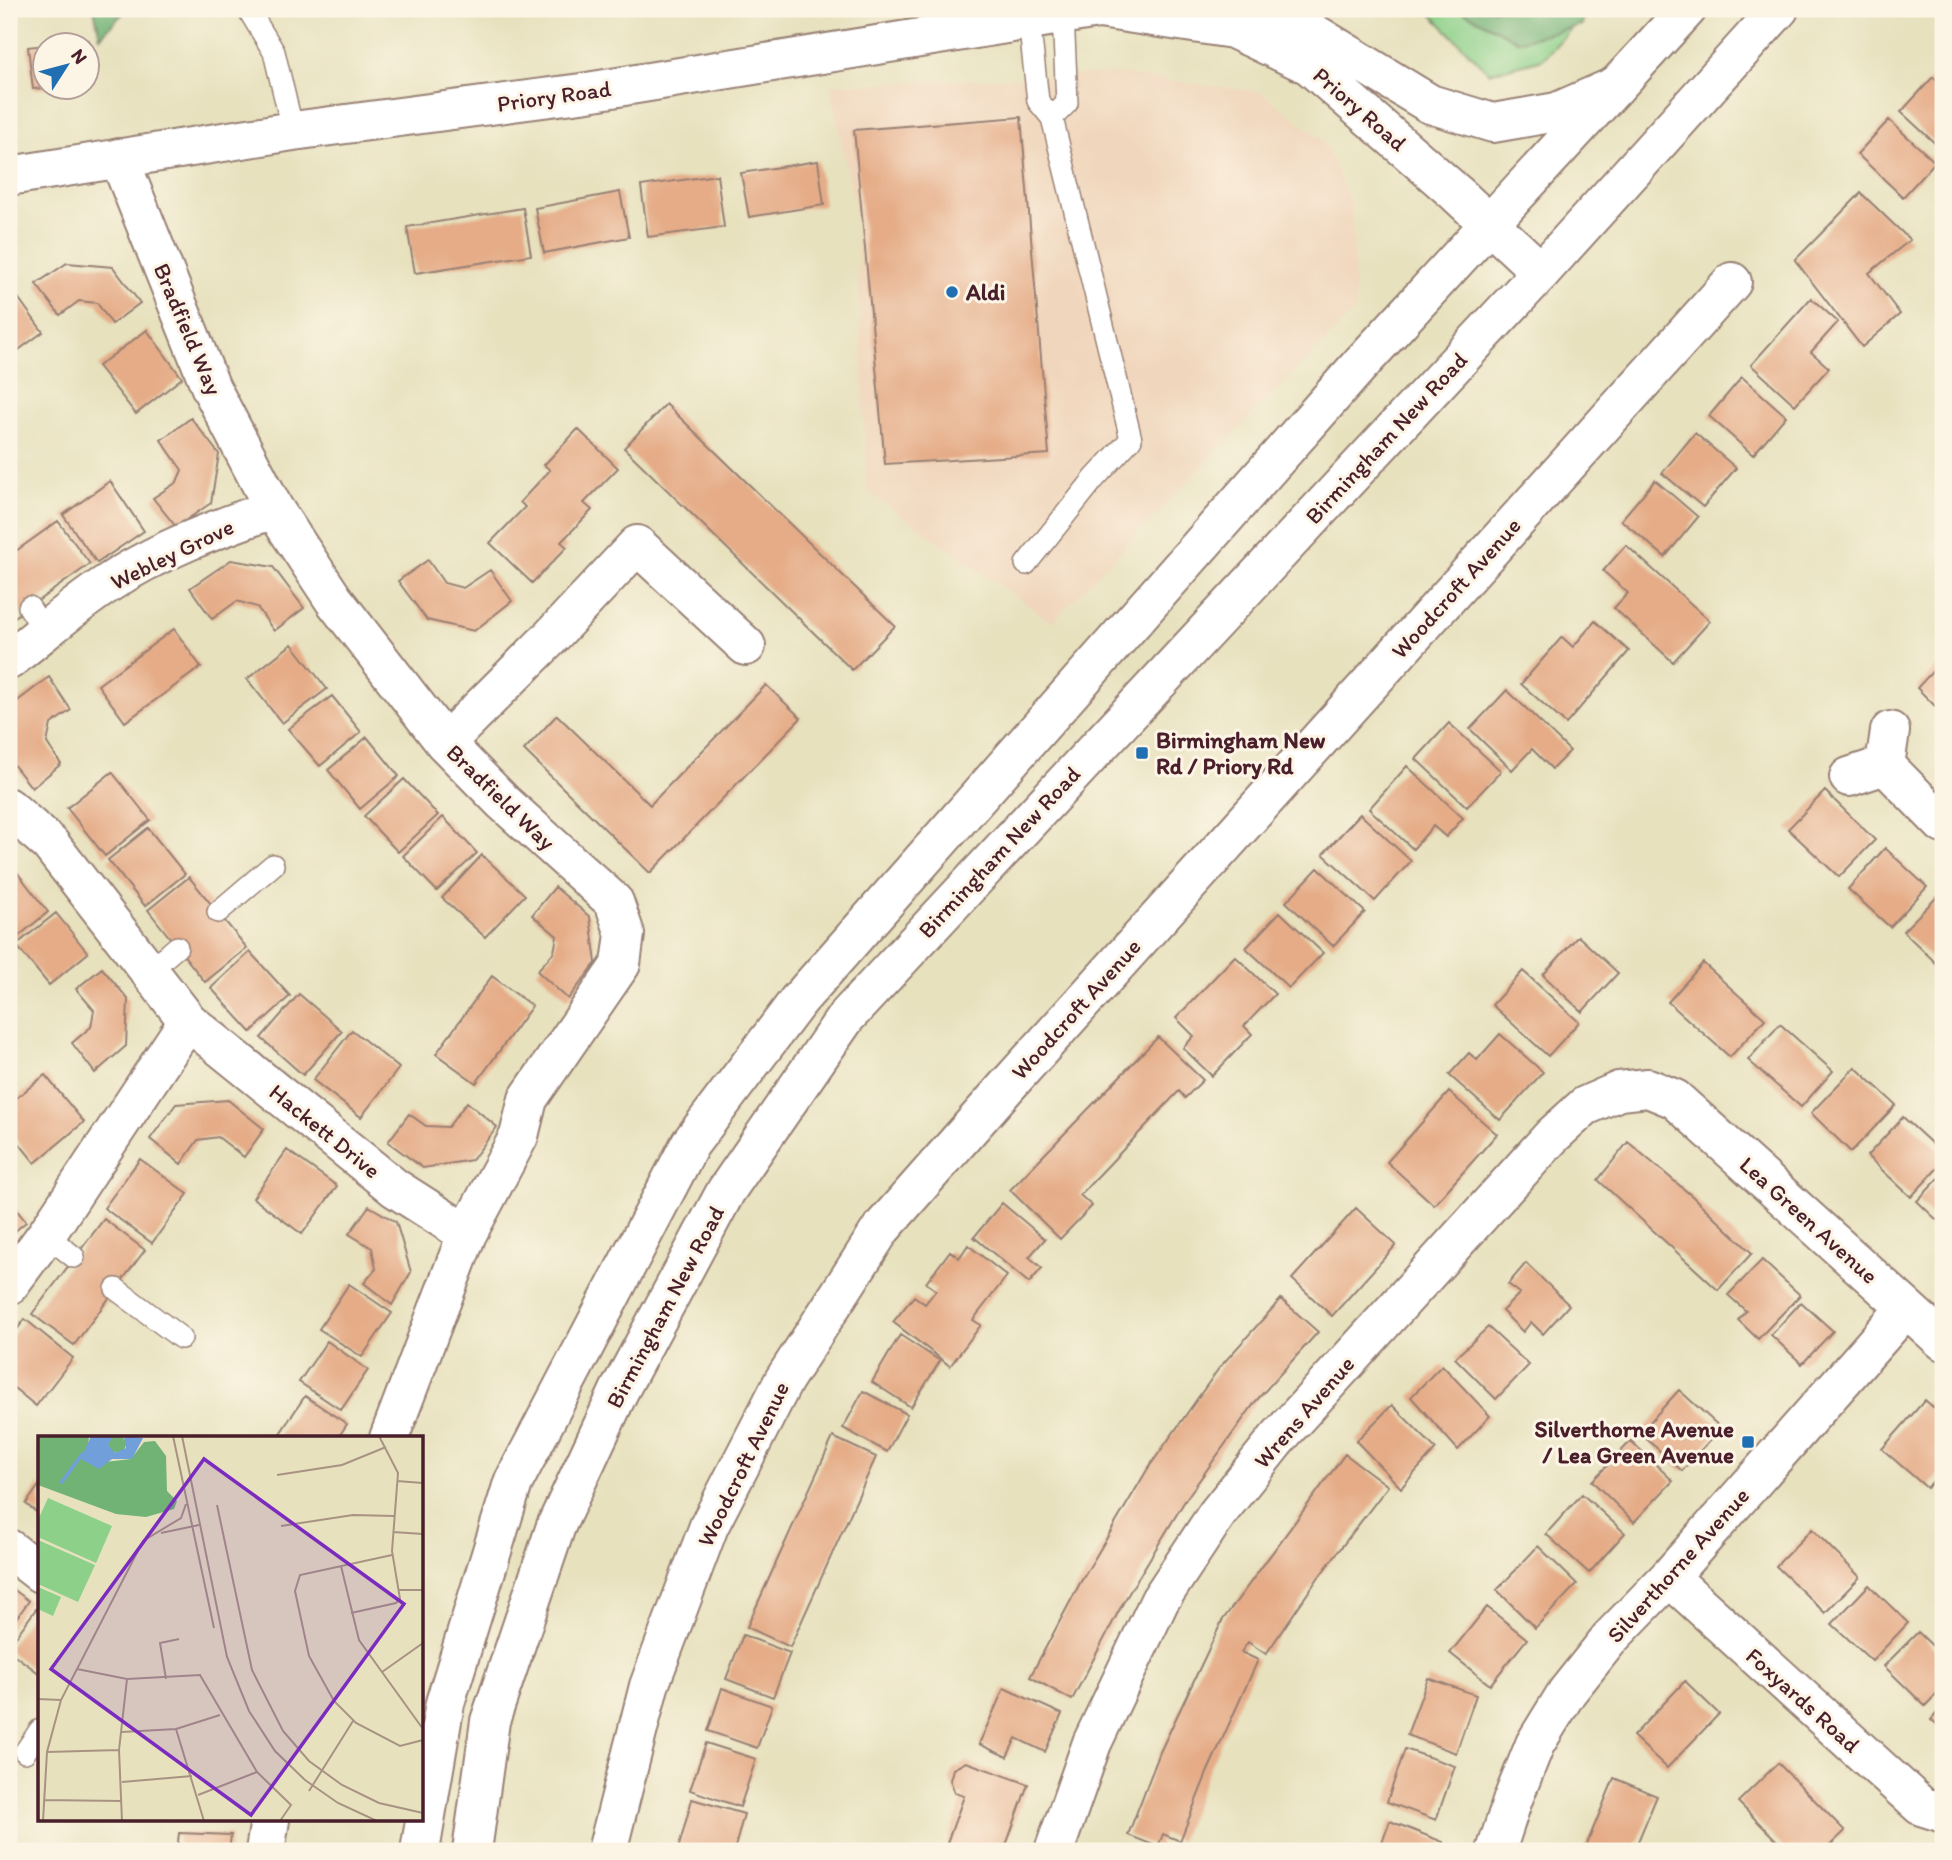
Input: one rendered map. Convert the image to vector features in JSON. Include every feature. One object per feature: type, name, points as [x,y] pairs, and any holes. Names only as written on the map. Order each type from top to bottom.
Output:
[{"type":"main road","name":"Priory Road","points":[[1262,9],[1315,34],[1430,104],[1493,123],[1557,112],[1616,86]]},
{"type":"main road","points":[[420,1851],[445,1703],[513,1483],[690,1144],[798,1001],[1357,368],[1687,9]]},
{"type":"main road","name":"Birmingham New Road","points":[[472,1851],[490,1721],[556,1526],[619,1391],[726,1191],[846,1017],[1541,272],[1779,9]]},
{"type":"main road","name":"Priory Road","points":[[9,176],[293,131],[580,93],[1073,13],[1233,29],[1309,65],[1491,224],[1541,272]]},
{"type":"main road","name":"Bradfield Way","points":[[119,159],[211,388],[274,509],[334,600],[445,743],[503,802],[614,902],[625,934],[621,964],[527,1099],[519,1136],[467,1234],[390,1436]]},
{"type":"main road","name":"Woodcroft Avenue","points":[[607,1851],[649,1686],[709,1526],[784,1380],[881,1229],[1732,282]]},
{"type":"main road","name":"Webley Grove","points":[[9,660],[37,619],[159,555],[274,509]]},
{"type":"main road","points":[[445,743],[548,640],[637,545],[746,646]]},
{"type":"main road","points":[[1849,777],[1887,748],[1943,824]]},
{"type":"main road","name":"Hackett Drive","points":[[9,808],[50,844],[163,959],[188,1021],[395,1188],[467,1234]]},
{"type":"main road","points":[[9,1285],[60,1246],[188,1021]]},
{"type":"main road","name":"Wrens Avenue","points":[[1054,1851],[1092,1743],[1160,1600],[1217,1514],[1277,1439],[1552,1136],[1585,1107],[1619,1091],[1648,1088],[1675,1099]]},
{"type":"main road","name":"Lea Green Avenue","points":[[1675,1099],[1943,1341]]},
{"type":"main road","name":"Silverthorne Avenue","points":[[1496,1851],[1535,1744],[1567,1692],[1611,1638],[1669,1577],[1906,1308]]},
{"type":"main road","points":[[9,1549],[38,1571]]},
{"type":"main road","name":"Foxyards Road","points":[[1669,1577],[1921,1806],[1943,1813]]},
{"type":"main road","points":[[265,1851],[270,1822]]},
{"type":"lane","points":[[248,9],[274,52],[293,131]]},
{"type":"lane","points":[[1052,118],[1066,103],[1073,13]]},
{"type":"lane","points":[[1026,564],[1094,479],[1131,439],[1052,118],[1038,101],[1073,13]]},
{"type":"lane","points":[[218,912],[273,865]]},
{"type":"lane","points":[[116,1289],[181,1338]]},
{"type":"lane","points":[[25,1752],[38,1733]]},
{"type":"shaded area","points":[[1117,74],[1261,92],[1323,141],[1351,203],[1356,310],[1052,622],[867,491],[856,212],[830,85]]},
{"type":"green space","points":[[94,9],[127,9],[102,35],[102,32],[99,32]]},
{"type":"green space","points":[[1426,9],[1589,9],[1543,59],[1489,73]]},
{"type":"green space","points":[[1458,9],[1584,9],[1582,25],[1518,41]]},
{"type":"building","points":[[28,47],[32,47],[32,81]]},
{"type":"building","points":[[1933,77],[1943,87],[1943,141],[1938,146],[1901,112]]},
{"type":"building","name":"Aldi","points":[[1021,117],[1049,454],[885,464],[854,130]]},
{"type":"building","points":[[1889,120],[1935,162],[1903,197],[1857,154]]},
{"type":"building","points":[[818,161],[824,205],[749,217],[741,173]]},
{"type":"building","points":[[717,175],[724,227],[648,237],[641,186]]},
{"type":"building","points":[[620,192],[629,237],[544,253],[535,208]]},
{"type":"building","points":[[1861,193],[1910,240],[1869,273],[1900,314],[1862,347],[1795,260]]},
{"type":"building","points":[[523,208],[531,255],[415,273],[407,227]]},
{"type":"building","points":[[67,263],[113,267],[140,303],[112,324],[97,303],[79,301],[60,315],[36,284]]},
{"type":"building","points":[[9,285],[43,332],[9,357]]},
{"type":"building","points":[[1811,298],[1838,322],[1811,352],[1829,368],[1795,405],[1751,365]]},
{"type":"building","points":[[147,330],[182,378],[136,414],[98,366]]},
{"type":"building","points":[[1742,377],[1786,416],[1753,455],[1709,416]]},
{"type":"building","points":[[666,404],[895,626],[852,670],[624,448]]},
{"type":"building","points":[[191,418],[219,454],[211,503],[176,527],[153,498],[177,482],[182,470],[161,440]]},
{"type":"building","points":[[578,429],[618,468],[584,503],[592,510],[561,542],[567,547],[532,583],[490,543],[525,507],[520,502],[550,470],[544,465]]},
{"type":"building","points":[[1695,433],[1736,468],[1703,507],[1662,473]]},
{"type":"building","points":[[1655,480],[1698,517],[1665,557],[1621,520]]},
{"type":"building","points":[[110,481],[144,531],[97,563],[63,515]]},
{"type":"building","points":[[58,521],[90,564],[9,621],[9,556]]},
{"type":"building","points":[[1626,545],[1710,621],[1673,662],[1614,608],[1628,593],[1603,571]]},
{"type":"building","points":[[231,560],[273,567],[304,608],[274,631],[257,607],[237,601],[212,619],[190,588]]},
{"type":"building","points":[[428,560],[444,583],[463,588],[490,570],[512,601],[474,631],[427,620],[398,581]]},
{"type":"building","points":[[1595,621],[1629,651],[1566,724],[1521,684],[1562,637],[1573,647]]},
{"type":"building","points":[[174,629],[201,667],[125,722],[98,685]]},
{"type":"building","points":[[292,644],[327,689],[282,723],[247,679]]},
{"type":"building","points":[[1943,660],[1943,714],[1917,688]]},
{"type":"building","points":[[49,677],[71,710],[51,724],[47,743],[61,764],[32,788],[9,759],[11,706]]},
{"type":"building","points":[[766,685],[801,718],[650,873],[524,750],[557,715],[650,805]]},
{"type":"building","points":[[1507,690],[1570,751],[1552,769],[1532,749],[1512,770],[1470,729]]},
{"type":"building","points":[[332,696],[361,732],[320,766],[288,729]]},
{"type":"building","points":[[1449,723],[1501,771],[1467,807],[1416,759]]},
{"type":"building","points":[[367,737],[399,776],[360,809],[328,770]]},
{"type":"building","points":[[1407,766],[1463,818],[1446,837],[1433,826],[1413,849],[1369,809]]},
{"type":"building","points":[[112,772],[150,820],[105,856],[67,808]]},
{"type":"building","points":[[404,779],[438,815],[398,852],[364,816]]},
{"type":"building","points":[[1825,791],[1875,840],[1839,877],[1788,829]]},
{"type":"building","points":[[1360,814],[1411,861],[1375,901],[1323,854]]},
{"type":"building","points":[[443,817],[477,853],[437,891],[403,856]]},
{"type":"building","points":[[148,828],[185,874],[145,906],[108,860]]},
{"type":"building","points":[[1885,848],[1927,887],[1890,927],[1848,889]]},
{"type":"building","points":[[482,855],[525,895],[485,937],[442,898]]},
{"type":"building","points":[[1318,868],[1365,912],[1333,946],[1286,902]]},
{"type":"building","points":[[16,871],[48,912],[9,944],[9,877]]},
{"type":"building","points":[[189,877],[247,948],[205,982],[148,910]]},
{"type":"building","points":[[555,887],[590,917],[596,963],[568,999],[537,971],[554,952],[557,936],[532,915]]},
{"type":"building","points":[[1937,897],[1943,903],[1943,970],[1903,931]]},
{"type":"building","points":[[1280,912],[1323,953],[1289,988],[1246,948]]},
{"type":"building","points":[[56,913],[88,953],[49,985],[16,945]]},
{"type":"building","points":[[1578,936],[1618,973],[1582,1012],[1543,975]]},
{"type":"building","points":[[250,952],[290,996],[251,1032],[211,988]]},
{"type":"building","points":[[1235,956],[1275,994],[1244,1026],[1252,1034],[1212,1076],[1183,1048],[1194,1036],[1176,1018]]},
{"type":"building","points":[[1703,963],[1765,1019],[1730,1057],[1668,1002]]},
{"type":"building","points":[[102,968],[128,999],[126,1046],[95,1073],[72,1043],[91,1027],[94,1010],[76,989]]},
{"type":"building","points":[[1523,971],[1579,1022],[1548,1056],[1492,1005]]},
{"type":"building","points":[[492,976],[532,1006],[476,1083],[436,1054]]},
{"type":"building","points":[[299,994],[342,1031],[303,1075],[261,1038]]},
{"type":"building","points":[[1780,1024],[1833,1071],[1801,1107],[1748,1060]]},
{"type":"building","points":[[352,1030],[399,1068],[361,1117],[313,1080]]},
{"type":"building","points":[[1500,1034],[1543,1072],[1500,1120],[1449,1075],[1469,1053],[1477,1060]]},
{"type":"building","points":[[1158,1037],[1203,1080],[1185,1098],[1179,1091],[1080,1195],[1092,1206],[1060,1239],[1010,1190]]},
{"type":"building","points":[[1855,1067],[1896,1105],[1851,1152],[1811,1113]]},
{"type":"building","points":[[45,1075],[84,1122],[35,1163],[9,1131],[9,1104]]},
{"type":"building","points":[[1449,1092],[1497,1134],[1434,1205],[1387,1162]]},
{"type":"building","points":[[228,1100],[264,1129],[244,1157],[218,1137],[198,1140],[181,1164],[150,1139],[176,1104]]},
{"type":"building","points":[[467,1102],[497,1127],[472,1160],[423,1168],[388,1142],[409,1114],[426,1126],[448,1127]]},
{"type":"building","points":[[1903,1117],[1943,1154],[1943,1162],[1911,1197],[1867,1156]]},
{"type":"building","points":[[1628,1142],[1692,1196],[1752,1253],[1718,1290],[1598,1180]]},
{"type":"building","points":[[287,1150],[337,1186],[302,1234],[253,1198]]},
{"type":"building","points":[[140,1159],[188,1194],[152,1243],[104,1208]]},
{"type":"building","points":[[1943,1174],[1943,1226],[1917,1201]]},
{"type":"building","points":[[9,1200],[26,1222],[9,1236]]},
{"type":"building","points":[[1002,1203],[1045,1239],[1029,1257],[1042,1268],[1029,1283],[974,1237]]},
{"type":"building","points":[[369,1206],[396,1222],[411,1272],[392,1305],[364,1283],[376,1269],[372,1248],[349,1234]]},
{"type":"building","points":[[1356,1208],[1396,1245],[1332,1316],[1292,1279]]},
{"type":"building","points":[[104,1219],[145,1250],[74,1345],[32,1314]]},
{"type":"building","points":[[968,1245],[1007,1276],[973,1320],[981,1325],[950,1366],[893,1322],[914,1296],[925,1304],[936,1290],[926,1283],[950,1251],[959,1258]]},
{"type":"building","points":[[1762,1260],[1800,1295],[1758,1339],[1738,1320],[1746,1311],[1728,1295]]},
{"type":"building","points":[[1526,1263],[1569,1305],[1543,1334],[1531,1322],[1523,1332],[1502,1311],[1520,1293],[1508,1284]]},
{"type":"building","points":[[349,1284],[392,1313],[362,1357],[319,1329]]},
{"type":"building","points":[[1281,1299],[1318,1332],[1256,1401],[1186,1499],[1123,1603],[1072,1700],[1030,1677],[1079,1585],[1147,1470],[1219,1368]]},
{"type":"building","points":[[1801,1302],[1833,1331],[1802,1364],[1771,1335]]},
{"type":"building","points":[[25,1319],[73,1358],[36,1406],[9,1384],[9,1340]]},
{"type":"building","points":[[1488,1327],[1529,1365],[1496,1399],[1455,1358]]},
{"type":"building","points":[[900,1335],[940,1361],[911,1407],[872,1382]]},
{"type":"building","points":[[327,1341],[368,1370],[341,1410],[299,1382]]},
{"type":"building","points":[[1442,1365],[1490,1416],[1458,1450],[1411,1397]]},
{"type":"building","points":[[1679,1390],[1721,1428],[1682,1471],[1640,1433]]},
{"type":"building","points":[[863,1391],[907,1414],[887,1452],[843,1428]]},
{"type":"building","points":[[305,1396],[347,1424],[339,1436],[279,1435]]},
{"type":"building","points":[[1925,1400],[1943,1416],[1943,1470],[1927,1488],[1882,1449]]},
{"type":"building","points":[[1392,1405],[1436,1449],[1401,1488],[1356,1441]]},
{"type":"building","points":[[833,1437],[876,1457],[790,1647],[747,1627]]},
{"type":"building","points":[[1631,1441],[1673,1481],[1634,1522],[1592,1481]]},
{"type":"building","points":[[1345,1454],[1388,1486],[1318,1578],[1266,1654],[1248,1642],[1241,1652],[1258,1660],[1207,1773],[1180,1841],[1163,1834],[1158,1847],[1128,1835],[1160,1752],[1222,1621]]},
{"type":"building","points":[[38,1487],[38,1513],[26,1504]]},
{"type":"building","points":[[1582,1494],[1625,1533],[1589,1573],[1546,1534]]},
{"type":"building","points":[[1812,1529],[1860,1577],[1825,1613],[1776,1566]]},
{"type":"building","points":[[1538,1546],[1577,1584],[1535,1628],[1497,1590]]},
{"type":"building","points":[[1869,1585],[1908,1623],[1872,1661],[1832,1624]]},
{"type":"building","points":[[9,1586],[29,1601],[9,1628]]},
{"type":"building","points":[[1487,1607],[1527,1639],[1490,1685],[1450,1653]]},
{"type":"building","points":[[36,1609],[38,1610],[38,1673],[9,1651],[9,1646]]},
{"type":"building","points":[[1918,1632],[1943,1656],[1943,1687],[1925,1706],[1884,1666]]},
{"type":"building","points":[[743,1635],[790,1653],[773,1697],[726,1679]]},
{"type":"building","points":[[1428,1678],[1476,1695],[1456,1753],[1407,1735]]},
{"type":"building","points":[[1685,1681],[1719,1714],[1667,1768],[1633,1736]]},
{"type":"building","points":[[722,1688],[772,1706],[757,1748],[708,1731]]},
{"type":"building","points":[[1004,1688],[1062,1714],[1045,1752],[1016,1738],[1007,1757],[979,1744]]},
{"type":"building","points":[[1943,1706],[1943,1731],[1931,1720]]},
{"type":"building","points":[[706,1743],[756,1759],[740,1807],[690,1790]]},
{"type":"building","points":[[1405,1749],[1455,1766],[1436,1820],[1387,1802]]},
{"type":"building","points":[[966,1762],[1028,1784],[1004,1851],[969,1851],[947,1843],[964,1796],[955,1793],[950,1780],[953,1769]]},
{"type":"building","points":[[1778,1763],[1845,1831],[1824,1851],[1787,1851],[1738,1802]]},
{"type":"building","points":[[1614,1778],[1657,1796],[1634,1851],[1584,1851]]},
{"type":"building","points":[[692,1799],[744,1814],[734,1851],[678,1850]]},
{"type":"building","points":[[1390,1821],[1443,1842],[1439,1851],[1379,1851]]},
{"type":"building","points":[[179,1833],[231,1835],[229,1851],[177,1851]]},
{"type":"place","name":"Aldi","points":[[952,292]]},
{"type":"place","name":"Birmingham New Rd / Priory Rd","points":[[1142,753]]},
{"type":"place","name":"Silverthorne Avenue / Lea Green Avenue","points":[[1748,1442]]}]
